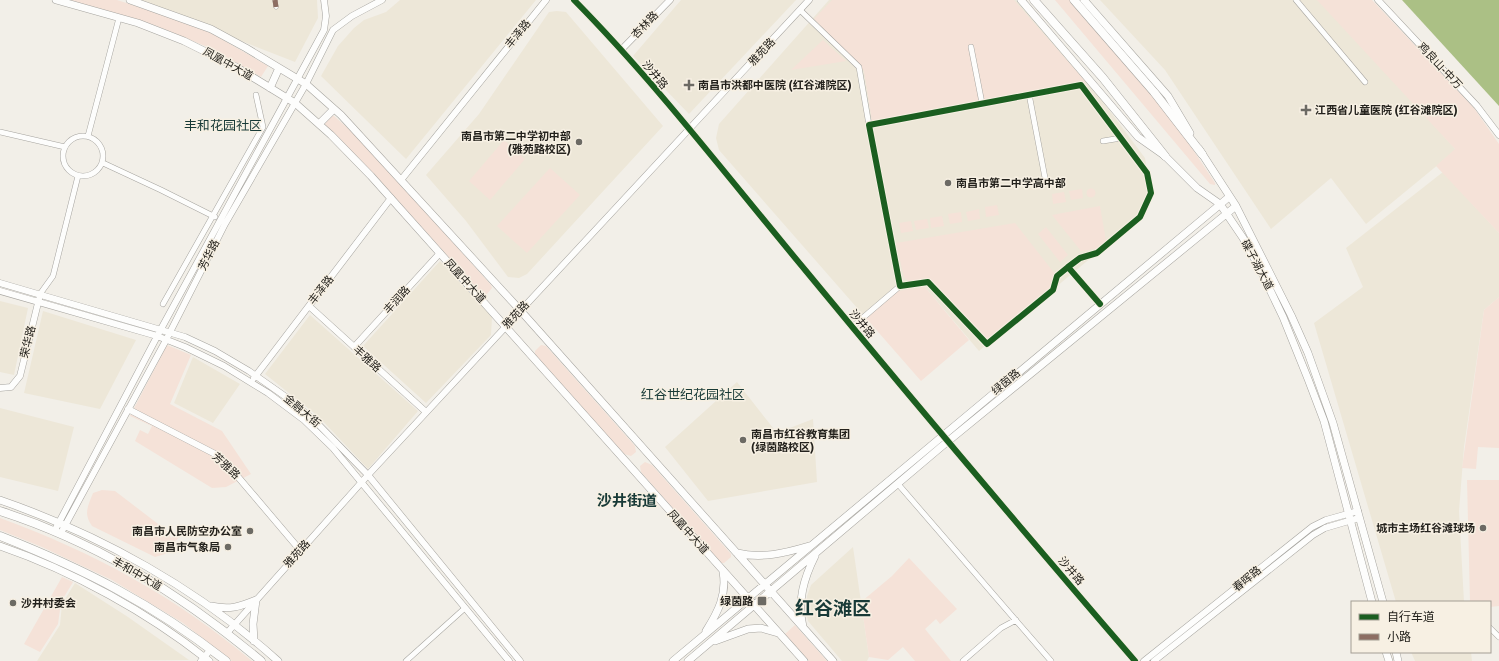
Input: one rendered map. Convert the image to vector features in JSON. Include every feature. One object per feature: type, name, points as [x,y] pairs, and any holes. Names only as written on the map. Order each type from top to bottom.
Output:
[{"type":"main road","name":"凤凰中大道","points":[[56,0],[138,23],[210,53],[295,103],[319,124],[391,198],[804,661]]},
{"type":"main road","name":"凤凰中大道","points":[[130,0],[211,29],[306,84],[334,109],[520,310],[833,661]]},
{"type":"main road","name":"碟子湖大道","points":[[1021,0],[1138,137],[1165,156],[1197,188],[1220,204],[1259,267],[1308,379],[1324,421],[1372,601]]},
{"type":"main road","points":[[1034,0],[1103,78],[1165,156]]},
{"type":"main road","points":[[1074,0],[1154,92],[1202,154]]},
{"type":"main road","name":"碟子湖大道","points":[[1084,0],[1168,96],[1202,154],[1236,206],[1291,315],[1310,360],[1333,423],[1383,601]]},
{"type":"main road","points":[[270,88],[279,68]]},
{"type":"main road","points":[[319,124],[334,109]]},
{"type":"main road","name":"绿茵路","points":[[673,661],[941,435],[1229,197]]},
{"type":"main road","name":"绿茵路","points":[[688,661],[923,463],[1236,206]]},
{"type":"main road","points":[[0,500],[62,524],[114,548],[234,624],[278,661]]},
{"type":"main road","name":"丰和中大道","points":[[0,511],[58,532],[129,568],[179,598],[227,633],[261,661]]},
{"type":"main road","name":"丰和中大道","points":[[0,536],[54,557],[104,581],[172,621],[226,661]]},
{"type":"main road","points":[[737,553],[751,556],[772,556],[813,544]]},
{"type":"main road","points":[[0,546],[53,568],[124,604],[205,660]]},
{"type":"main road","points":[[803,627],[800,616],[803,586],[806,575],[817,552]]},
{"type":"main road","points":[[704,636],[722,605],[725,580],[723,571]]},
{"type":"main road","points":[[206,605],[225,609],[238,607],[256,600],[253,624],[254,641]]},
{"type":"main road","points":[[710,643],[755,628],[778,633]]},
{"type":"street","points":[[275,0],[276,7]]},
{"type":"street","name":"芳华路","points":[[58,532],[157,336],[296,78],[324,30],[326,16],[324,0]]},
{"type":"street","name":"芳华路","points":[[62,524],[166,340],[225,224],[306,84],[333,30],[352,16],[382,0]]},
{"type":"street","name":"丰泽路","points":[[401,180],[546,0]]},
{"type":"street","name":"沙井路","points":[[574,0],[621,50],[689,130],[948,444],[1135,661]]},
{"type":"street","name":"杏林路","points":[[621,50],[670,0]]},
{"type":"street","name":"雅苑路","points":[[227,633],[368,475],[809,0]]},
{"type":"street","points":[[1296,0],[1365,82]]},
{"type":"street","name":"鸡良山-中万","points":[[1378,0],[1477,106],[1499,135]]},
{"type":"street","points":[[800,10],[859,67],[900,286]]},
{"type":"street","points":[[88,136],[119,18]]},
{"type":"street","points":[[971,47],[982,103]]},
{"type":"street","points":[[852,327],[900,286],[928,282],[987,344],[1053,290],[1057,276],[1080,258],[1097,253],[1140,217],[1151,192],[1147,173],[1081,85],[869,124]]},
{"type":"street","points":[[163,304],[263,127],[256,94]]},
{"type":"street","points":[[1029,94],[1046,184]]},
{"type":"street","points":[[0,132],[65,147]]},
{"type":"street","points":[[77,136],[88,136],[100,143],[103,149],[103,163],[96,172],[90,175],[78,176],[72,173],[64,161],[65,147],[77,136]]},
{"type":"street","points":[[1103,141],[1121,138]]},
{"type":"street","points":[[103,163],[220,220]]},
{"type":"street","points":[[40,294],[53,276],[78,176]]},
{"type":"street","name":"丰泽路","points":[[251,382],[391,198]]},
{"type":"street","name":"丰润路","points":[[354,347],[440,253]]},
{"type":"street","points":[[1068,267],[1100,304]]},
{"type":"street","name":"金融大街","points":[[0,283],[185,337],[215,351],[256,375],[315,421],[368,475],[520,661]]},
{"type":"street","name":"金融大街","points":[[0,291],[157,336],[224,366],[251,382],[304,420],[333,448],[362,482],[509,661]]},
{"type":"street","name":"荣华路","points":[[0,388],[11,387],[20,376],[40,294]]},
{"type":"street","name":"丰雅路","points":[[309,306],[426,412]]},
{"type":"street","name":"芳雅路","points":[[128,409],[217,455],[234,471],[300,550]]},
{"type":"street","points":[[898,484],[1051,661]]},
{"type":"street","name":"春晖路","points":[[1144,661],[1312,527],[1326,520],[1359,515]]},
{"type":"street","name":"春晖路","points":[[1154,661],[1313,534],[1350,517]]},
{"type":"street","points":[[406,661],[465,608]]},
{"type":"street","points":[[963,661],[1001,628],[1016,620]]},
{"type":"street","points":[[1491,629],[1499,637]]},
{"type":"street","points":[[205,660],[211,649]]},
{"type":"shaded area","points":[[68,0],[117,0],[167,16],[211,33],[268,66],[261,77],[210,48],[154,25]]},
{"type":"shaded area","points":[[137,0],[317,0],[318,18],[295,62]]},
{"type":"shaded area","points":[[400,0],[536,0],[406,159],[321,76],[338,46],[354,28],[364,20],[386,12]]},
{"type":"shaded area","name":"南昌市洪都中医院 (红谷滩院区)","points":[[681,0],[796,0],[689,114],[633,56]]},
{"type":"shaded area","name":"南昌市第二中学高中部","points":[[829,0],[1016,0],[1083,75],[1145,158],[1151,193],[1140,217],[979,351],[925,287],[865,317],[719,150],[716,138],[719,124]]},
{"type":"shaded area","points":[[832,0],[1014,0],[1086,82],[872,121],[864,71],[814,19]]},
{"type":"shaded area","points":[[1055,0],[1070,0],[1176,124],[1215,185],[1210,184]]},
{"type":"shaded area","name":"江西省儿童医院 (红谷滩院区)","points":[[1100,0],[1323,0],[1456,150],[1366,224],[1331,178],[1271,229],[1165,70]]},
{"type":"shaded area","points":[[1317,0],[1372,0],[1474,108],[1499,144],[1499,233],[1436,166],[1455,149]]},
{"type":"shaded area","points":[[1402,0],[1499,0],[1499,106]]},
{"type":"shaded area","name":"南昌市第二中学初中部 (雅苑路校区)","points":[[549,12],[566,12],[663,126],[527,274],[519,278],[508,277],[466,221],[426,175],[479,114]]},
{"type":"shaded area","points":[[823,40],[846,61],[791,70]]},
{"type":"shaded area","points":[[332,116],[334,116],[359,138],[491,285],[492,288],[487,294],[483,295],[361,160],[326,128],[325,123]]},
{"type":"shaded area","points":[[504,140],[525,159],[490,200],[469,181]]},
{"type":"shaded area","points":[[550,168],[580,195],[527,253],[497,226]]},
{"type":"shaded area","points":[[1443,172],[1499,233],[1499,297],[1484,310],[1464,447],[1459,511],[1464,601],[1396,601],[1314,323],[1363,287],[1346,248]]},
{"type":"shaded area","points":[[1082,189],[1083,198],[1071,200],[1069,191]]},
{"type":"shaded area","points":[[1089,189],[1093,189],[1095,193],[1093,197],[1089,197],[1087,195],[1087,191]]},
{"type":"shaded area","points":[[1064,192],[1066,202],[1053,204],[1052,194]]},
{"type":"shaded area","points":[[997,205],[999,215],[986,217],[985,207]]},
{"type":"shaded area","points":[[1100,206],[1106,241],[1101,248],[1081,251],[1052,215]]},
{"type":"shaded area","points":[[979,209],[980,219],[968,221],[966,212]]},
{"type":"shaded area","points":[[961,212],[962,222],[950,224],[948,214]]},
{"type":"shaded area","points":[[942,216],[944,226],[931,228],[930,218]]},
{"type":"shaded area","points":[[927,219],[929,228],[916,230],[914,221]]},
{"type":"shaded area","points":[[911,221],[913,231],[901,233],[899,223]]},
{"type":"shaded area","points":[[1015,223],[1055,274],[1051,288],[988,340],[928,279],[908,281],[904,277],[896,243]]},
{"type":"shaded area","points":[[1046,227],[1068,255],[1060,262],[1038,234]]},
{"type":"shaded area","points":[[440,261],[492,317],[491,335],[426,403],[363,346]]},
{"type":"shaded area","points":[[925,287],[969,340],[921,381],[865,317],[898,291]]},
{"type":"shaded area","points":[[1499,297],[1499,448],[1478,447],[1476,469],[1462,468],[1484,310]]},
{"type":"shaded area","points":[[0,301],[28,308],[14,375],[0,372]]},
{"type":"shaded area","points":[[43,311],[136,340],[100,409],[24,393]]},
{"type":"shaded area","points":[[310,315],[418,411],[368,469],[319,417],[265,374]]},
{"type":"shaded area","points":[[167,345],[191,355],[170,404],[222,431],[251,474],[226,487],[212,488],[135,441],[140,430],[148,434],[152,426],[130,416]]},
{"type":"shaded area","points":[[541,345],[546,346],[635,446],[636,452],[631,456],[624,454],[535,355],[535,351]]},
{"type":"shaded area","points":[[193,357],[240,384],[213,423],[174,403]]},
{"type":"shaded area","name":"南昌市红谷教育集团 (绿茵路校区)","points":[[737,382],[777,433],[813,419],[817,482],[708,501],[665,447]]},
{"type":"shaded area","points":[[0,408],[74,427],[58,491],[0,477]]},
{"type":"shaded area","points":[[645,462],[652,465],[731,554],[731,557],[724,563],[721,563],[641,472],[640,466]]},
{"type":"shaded area","points":[[1467,480],[1499,480],[1499,606],[1491,607],[1491,601],[1470,601]]},
{"type":"shaded area","points":[[102,490],[115,491],[166,530],[171,538],[181,530],[181,536],[174,542],[173,549],[165,554],[155,557],[92,526],[89,522],[87,514],[88,506],[93,493]]},
{"type":"shaded area","points":[[0,518],[34,531],[101,561],[132,578],[194,616],[252,661],[232,661],[183,623],[112,580],[42,547],[0,530]]},
{"type":"shaded area","points":[[853,547],[869,657],[867,661],[842,661],[808,621],[806,611],[807,596],[811,585]]},
{"type":"shaded area","points":[[909,558],[957,609],[940,624],[936,619],[925,629],[951,661],[915,661],[903,647],[888,660],[869,657],[861,602],[892,576]]},
{"type":"shaded area","points":[[62,577],[73,582],[61,602],[58,624],[40,652],[24,644]]},
{"type":"shaded area","points":[[75,583],[128,617],[189,660],[37,661],[60,625],[62,604]]},
{"type":"shaded area","points":[[795,625],[827,661],[809,661],[785,634]]},
{"type":"shaded area","points":[[1411,653],[1471,653],[1472,661],[1415,661]]},
{"type":"marked path","points":[[275,0],[276,7]]},
{"type":"cycle path","points":[[574,0],[635,65],[693,133],[928,418],[1135,661]]},
{"type":"cycle path","points":[[1068,267],[1057,276],[1053,290],[987,344],[928,282],[900,286],[869,125],[1081,85],[1147,173],[1151,193],[1140,217],[1097,253],[1080,258],[1068,267],[1100,304]]},
{"type":"place","name":"南昌市洪都中医院 (红谷滩院区)","points":[[689,85]]},
{"type":"place","name":"江西省儿童医院 (红谷滩院区)","points":[[1306,110]]},
{"type":"place","name":"南昌市第二中学初中部 (雅苑路校区)","points":[[579,142]]},
{"type":"place","name":"南昌市第二中学高中部","points":[[948,183]]},
{"type":"place","name":"南昌市红谷教育集团 (绿茵路校区)","points":[[743,440]]},
{"type":"place","name":"城市主场红谷滩球场","points":[[1483,528]]},
{"type":"place","name":"南昌市人民防空办公室","points":[[250,531]]},
{"type":"place","name":"南昌市气象局","points":[[228,547]]},
{"type":"place","name":"绿茵路","points":[[762,601]]},
{"type":"place","name":"沙井村委会","points":[[13,603]]},
{"type":"district","name":"丰和花园社区","points":[[223,126]]},
{"type":"district","name":"红谷世纪花园社区","points":[[693,395]]},
{"type":"district","name":"沙井街道","points":[[627,501]]},
{"type":"district","name":"红谷滩区","points":[[833,609]]}]
